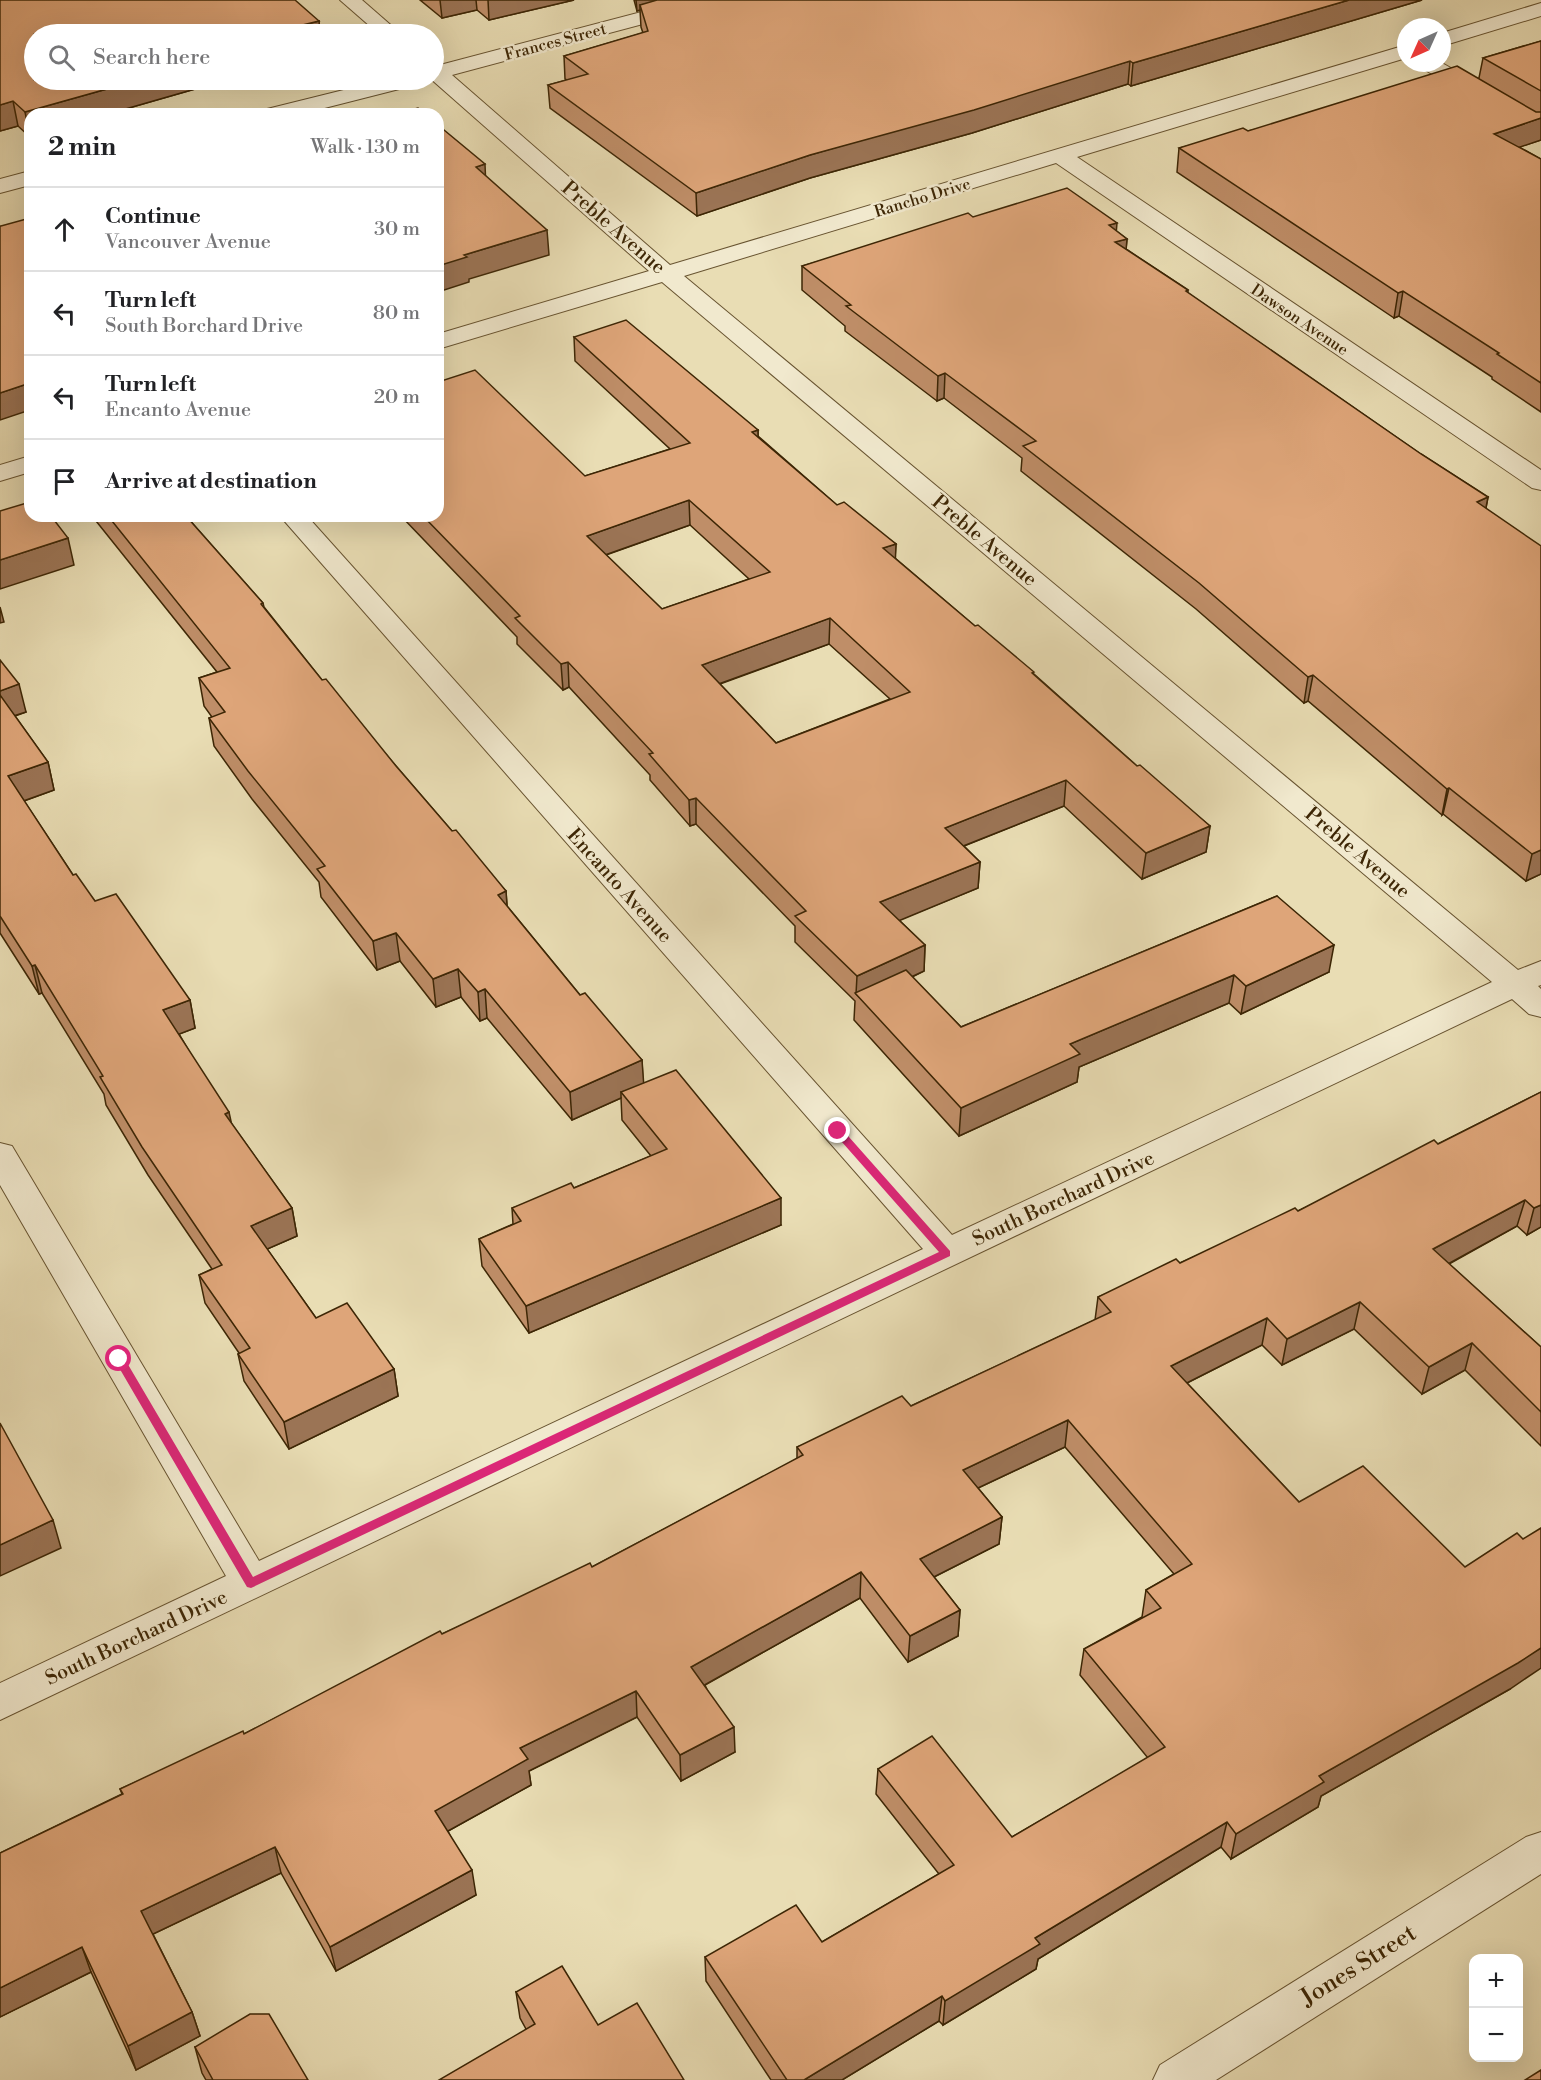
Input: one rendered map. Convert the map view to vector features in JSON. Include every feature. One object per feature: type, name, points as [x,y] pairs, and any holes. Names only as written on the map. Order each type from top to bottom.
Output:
[{"type":"street","points":[[350,0],[379,24]]},
{"type":"street","name":"Frances Street","points":[[444,69],[711,0]]},
{"type":"street","points":[[1451,37],[1541,9]]},
{"type":"street","name":"Rancho Drive","points":[[444,340],[1397,54]]},
{"type":"street","points":[[1443,72],[1541,128]]},
{"type":"street","name":"Preble Avenue","points":[[444,81],[667,274],[1533,988]]},
{"type":"street","points":[[298,108],[368,90]]},
{"type":"street","name":"Dawson Avenue","points":[[1059,155],[1541,482]]},
{"type":"street","points":[[0,186],[24,180]]},
{"type":"street","points":[[0,473],[24,466]]},
{"type":"street","name":"Encanto Avenue","points":[[298,522],[947,1253]]},
{"type":"street","name":"South Borchard Drive","points":[[0,1702],[947,1253],[1533,988]]},
{"type":"street","points":[[0,1155],[251,1583]]},
{"type":"street","name":"Jones Street","points":[[1176,2080],[1541,1851]]},
{"type":"building","points":[[0,0],[295,0],[319,21],[307,24],[24,24],[24,90],[103,90],[39,108],[24,108],[24,111],[13,101],[0,105]]},
{"type":"building","points":[[657,0],[1349,0],[1133,63],[1130,61],[974,110],[810,155],[696,193],[548,85],[588,74],[564,56],[648,31],[640,5]]},
{"type":"building","points":[[1541,41],[1541,91],[1483,58]]},
{"type":"building","points":[[1457,66],[1536,112],[1541,112],[1541,118],[1494,134],[1541,159],[1541,383],[1403,291],[1398,293],[1179,148],[1243,128],[1248,131],[1438,72],[1451,72],[1451,68]]},
{"type":"building","points":[[444,130],[485,164],[476,167],[547,230],[464,255],[467,257],[444,264]]},
{"type":"building","points":[[1067,188],[1117,223],[1109,225],[1127,239],[1115,242],[1188,290],[1186,291],[1421,454],[1488,497],[1477,502],[1541,546],[1541,850],[1532,854],[1449,788],[1447,789],[1313,675],[1308,677],[1199,583],[1023,446],[1036,441],[945,373],[938,376],[846,306],[851,305],[802,266],[968,213],[973,217]]},
{"type":"building","points":[[24,220],[24,385],[0,393],[0,226]]},
{"type":"building","points":[[626,320],[758,430],[752,432],[837,505],[844,502],[896,544],[883,548],[975,626],[978,625],[1034,672],[1032,673],[1137,766],[1140,765],[1210,826],[1146,853],[1066,780],[945,828],[980,862],[880,902],[925,945],[857,976],[795,916],[806,911],[696,798],[689,800],[649,754],[653,753],[568,662],[561,664],[515,618],[520,616],[429,522],[444,522],[444,380],[475,370],[585,476],[690,443],[574,337]],"holes":[[[689,500],[770,572],[662,609],[587,536]],[[830,618],[910,692],[776,743],[702,665]]]},
{"type":"building","points":[[24,504],[24,522],[56,522],[68,538],[0,560],[0,511]]},
{"type":"building","points":[[113,522],[191,522],[263,603],[261,604],[322,680],[326,679],[452,831],[456,830],[506,891],[498,895],[580,995],[585,993],[642,1060],[570,1092],[485,989],[478,992],[458,969],[433,979],[396,933],[373,941],[317,869],[325,866],[248,771],[209,718],[225,712],[199,678],[230,668]]},
{"type":"building","points":[[0,660],[19,684],[0,691]]},
{"type":"building","points":[[0,695],[48,762],[8,776],[73,875],[76,874],[95,901],[116,894],[190,1000],[163,1010],[229,1112],[225,1114],[292,1208],[251,1226],[316,1318],[347,1303],[394,1369],[284,1422],[238,1354],[250,1348],[199,1275],[222,1265],[142,1147],[100,1077],[103,1076],[35,965],[32,966],[0,916]]},
{"type":"building","points":[[1277,896],[1334,945],[1246,986],[1234,975],[1070,1044],[1080,1054],[961,1108],[855,993],[906,970],[961,1027]]},
{"type":"building","points":[[676,1070],[781,1198],[526,1306],[479,1239],[521,1221],[512,1208],[571,1183],[574,1188],[667,1149],[621,1092]]},
{"type":"building","points":[[1541,1092],[1541,1205],[1534,1208],[1525,1200],[1433,1249],[1541,1347],[1541,1412],[1472,1343],[1429,1367],[1360,1302],[1287,1339],[1267,1318],[1171,1366],[1299,1502],[1363,1466],[1465,1567],[1517,1533],[1523,1539],[1541,1528],[1541,1648],[1319,1776],[1324,1782],[1236,1834],[1227,1822],[1035,1938],[1040,1944],[945,2001],[942,1996],[804,2080],[787,2080],[705,1957],[796,1905],[822,1942],[954,1865],[878,1769],[932,1736],[1012,1837],[1165,1747],[1084,1649],[1161,1608],[1146,1590],[1192,1564],[1068,1420],[963,1470],[1002,1517],[920,1559],[960,1610],[910,1636],[861,1572],[691,1667],[734,1727],[680,1755],[636,1691],[520,1748],[528,1759],[435,1811],[472,1870],[330,1947],[275,1847],[141,1911],[192,2012],[128,2046],[82,1947],[0,1988],[0,1853],[123,1794],[120,1789],[243,1731],[244,1734],[440,1631],[442,1634],[590,1563],[592,1567],[803,1455],[797,1447],[902,1396],[911,1406],[1111,1312],[1098,1297],[1176,1259],[1180,1263],[1295,1208],[1298,1211],[1434,1140],[1438,1144]]},
{"type":"building","points":[[0,1423],[53,1520],[0,1545]]},
{"type":"building","points":[[562,1966],[598,2025],[637,2003],[684,2080],[439,2080],[535,2024],[516,1992]]},
{"type":"building","points":[[250,2014],[269,2014],[308,2080],[213,2080],[195,2047]]},
{"type":"building","points":[[1541,2070],[1541,2080],[1525,2080]]},
{"type":"route","points":[[119,1359],[251,1583],[947,1253],[838,1131]]}]
